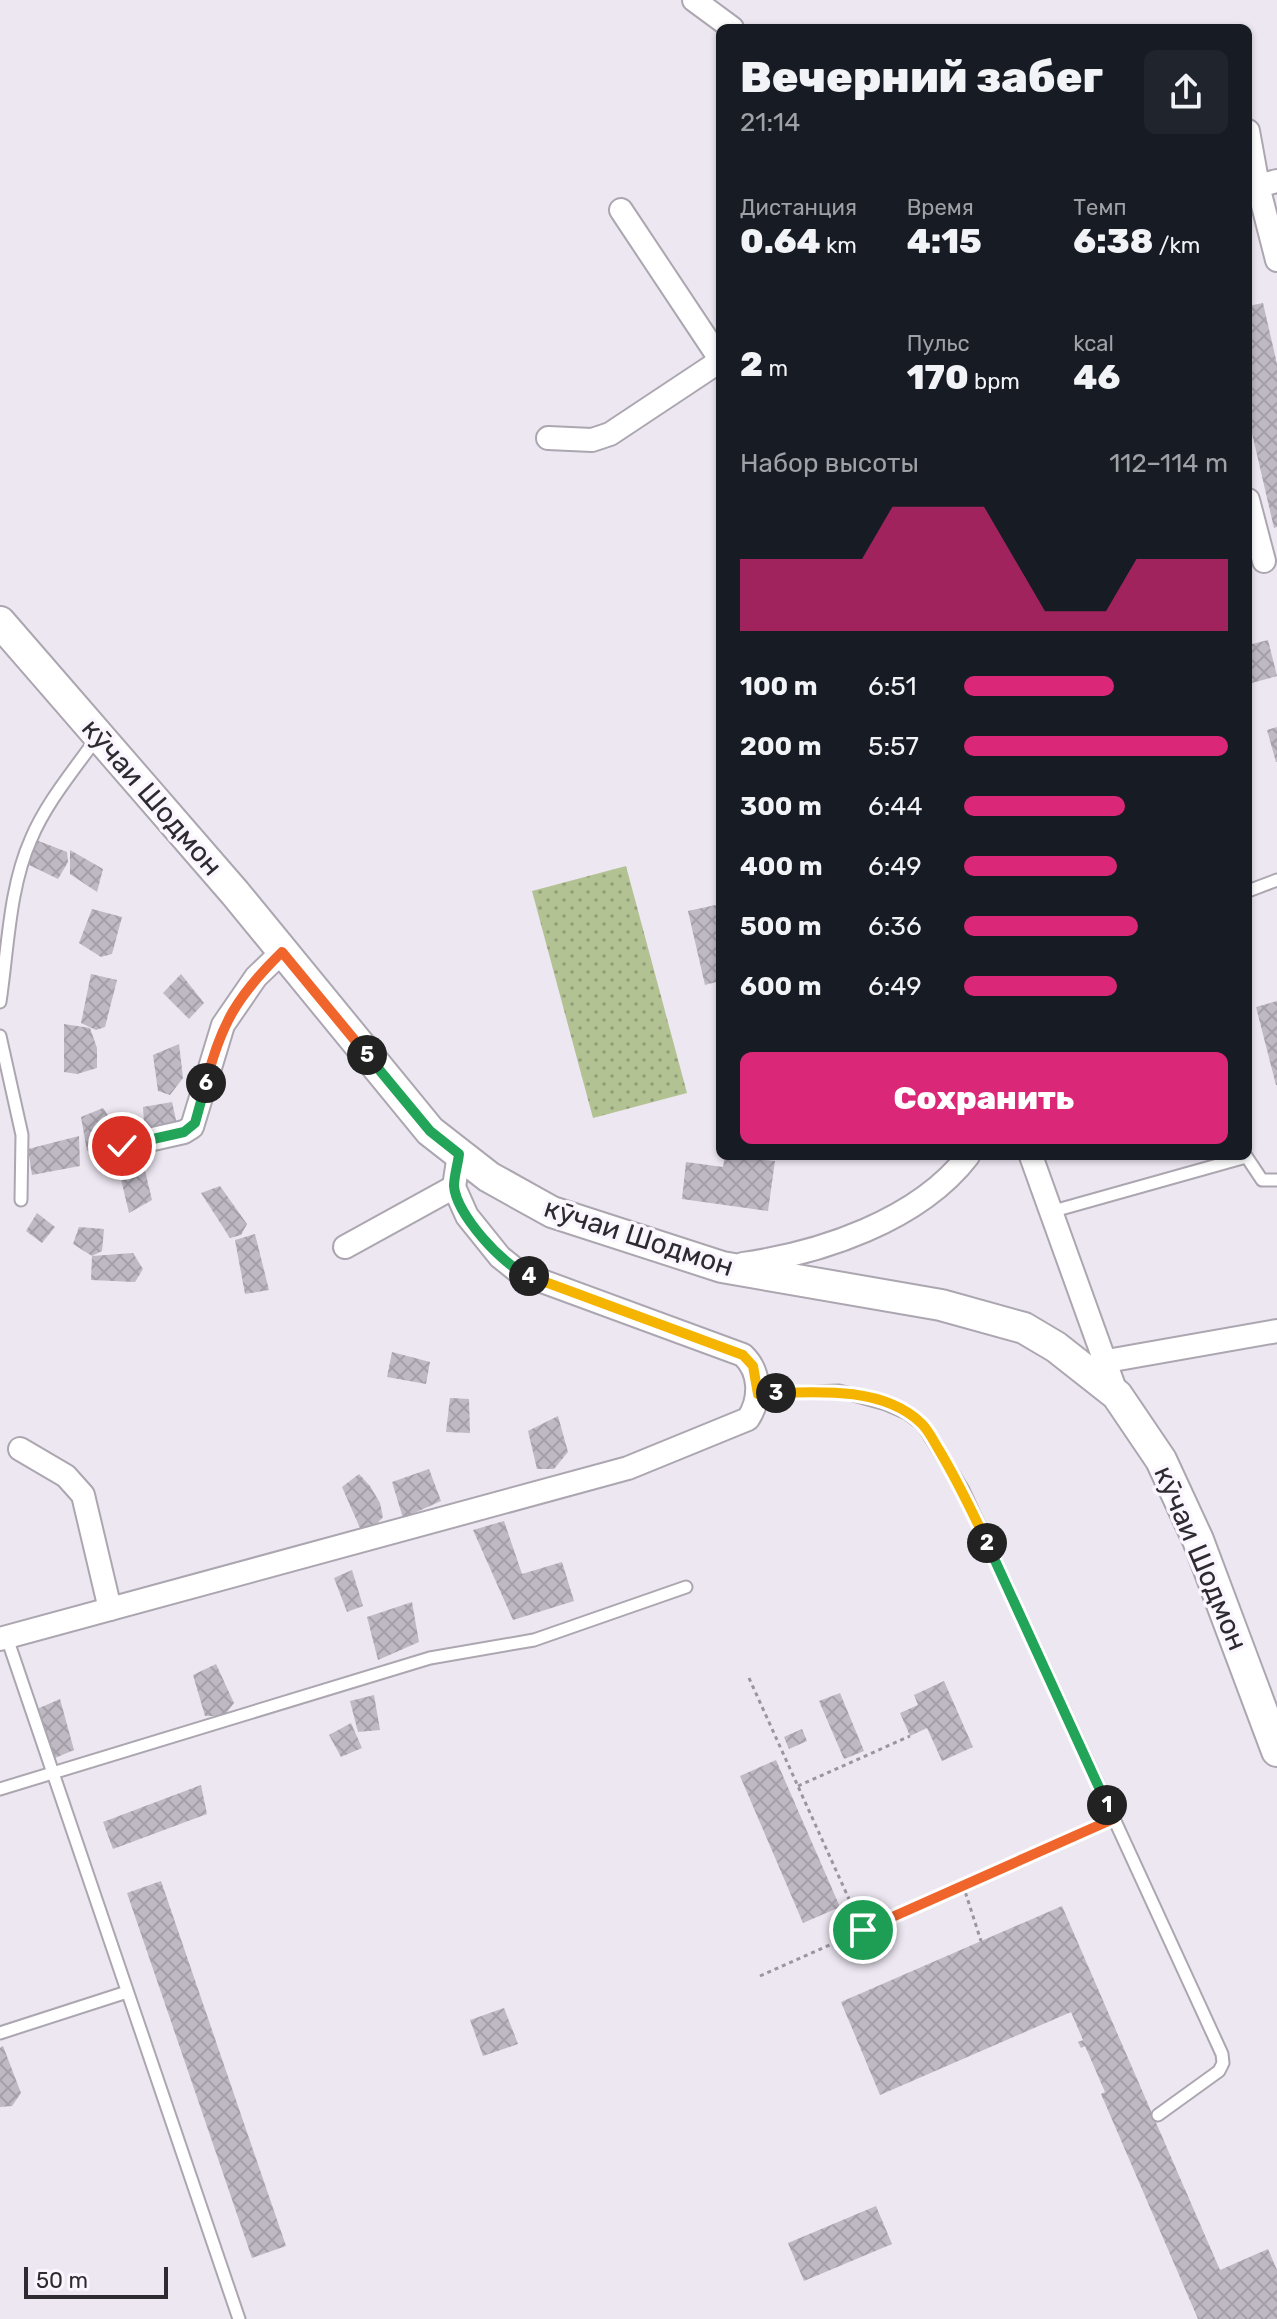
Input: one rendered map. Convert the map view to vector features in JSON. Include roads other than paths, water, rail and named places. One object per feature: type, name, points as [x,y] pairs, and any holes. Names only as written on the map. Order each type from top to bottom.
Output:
[{"type":"main road","name":"кӯчаи Шодмон","points":[[0,622],[99,735],[430,1131],[521,1197],[552,1212],[722,1267],[941,1305],[1024,1328],[1056,1347],[1117,1395],[1161,1460],[1198,1540],[1277,1751]]},
{"type":"street","points":[[694,0],[727,24]]},
{"type":"street","points":[[1252,142],[1268,184],[1277,260]]},
{"type":"street","points":[[621,210],[716,354]]},
{"type":"street","points":[[548,438],[592,440],[610,434],[716,363]]},
{"type":"street","points":[[1252,517],[1263,562]]},
{"type":"street","points":[[122,1146],[184,1132],[192,1127],[223,1025],[256,977],[282,952]]},
{"type":"street","points":[[3,1638],[628,1468],[744,1423],[752,1415],[758,1394],[753,1366],[743,1355],[520,1273],[500,1257],[467,1216],[454,1187],[459,1154]]},
{"type":"street","points":[[722,1267],[784,1258],[834,1243],[868,1228],[904,1210],[930,1192],[964,1160]]},
{"type":"street","points":[[1032,1160],[1117,1395]]},
{"type":"street","points":[[345,1247],[454,1187]]},
{"type":"street","points":[[1107,1361],[1277,1331]]},
{"type":"street","points":[[20,1449],[66,1476],[83,1495],[110,1609]]},
{"type":"lane","points":[[0,1002],[17,888],[29,842],[43,814],[99,735]]},
{"type":"lane","points":[[1252,889],[1277,880]]},
{"type":"lane","points":[[0,1036],[22,1135],[21,1200]]},
{"type":"lane","points":[[1049,1212],[1232,1160]]},
{"type":"lane","points":[[1249,1160],[1262,1180],[1277,1180]]},
{"type":"lane","points":[[758,1394],[839,1391],[907,1413],[923,1425],[963,1490],[1222,2054],[1223,2063],[1219,2071],[1158,2115]]},
{"type":"lane","points":[[0,1789],[430,1658],[534,1640],[686,1587]]},
{"type":"lane","points":[[3,1638],[52,1772],[239,2319]]},
{"type":"lane","points":[[0,2033],[127,1992]]}]
